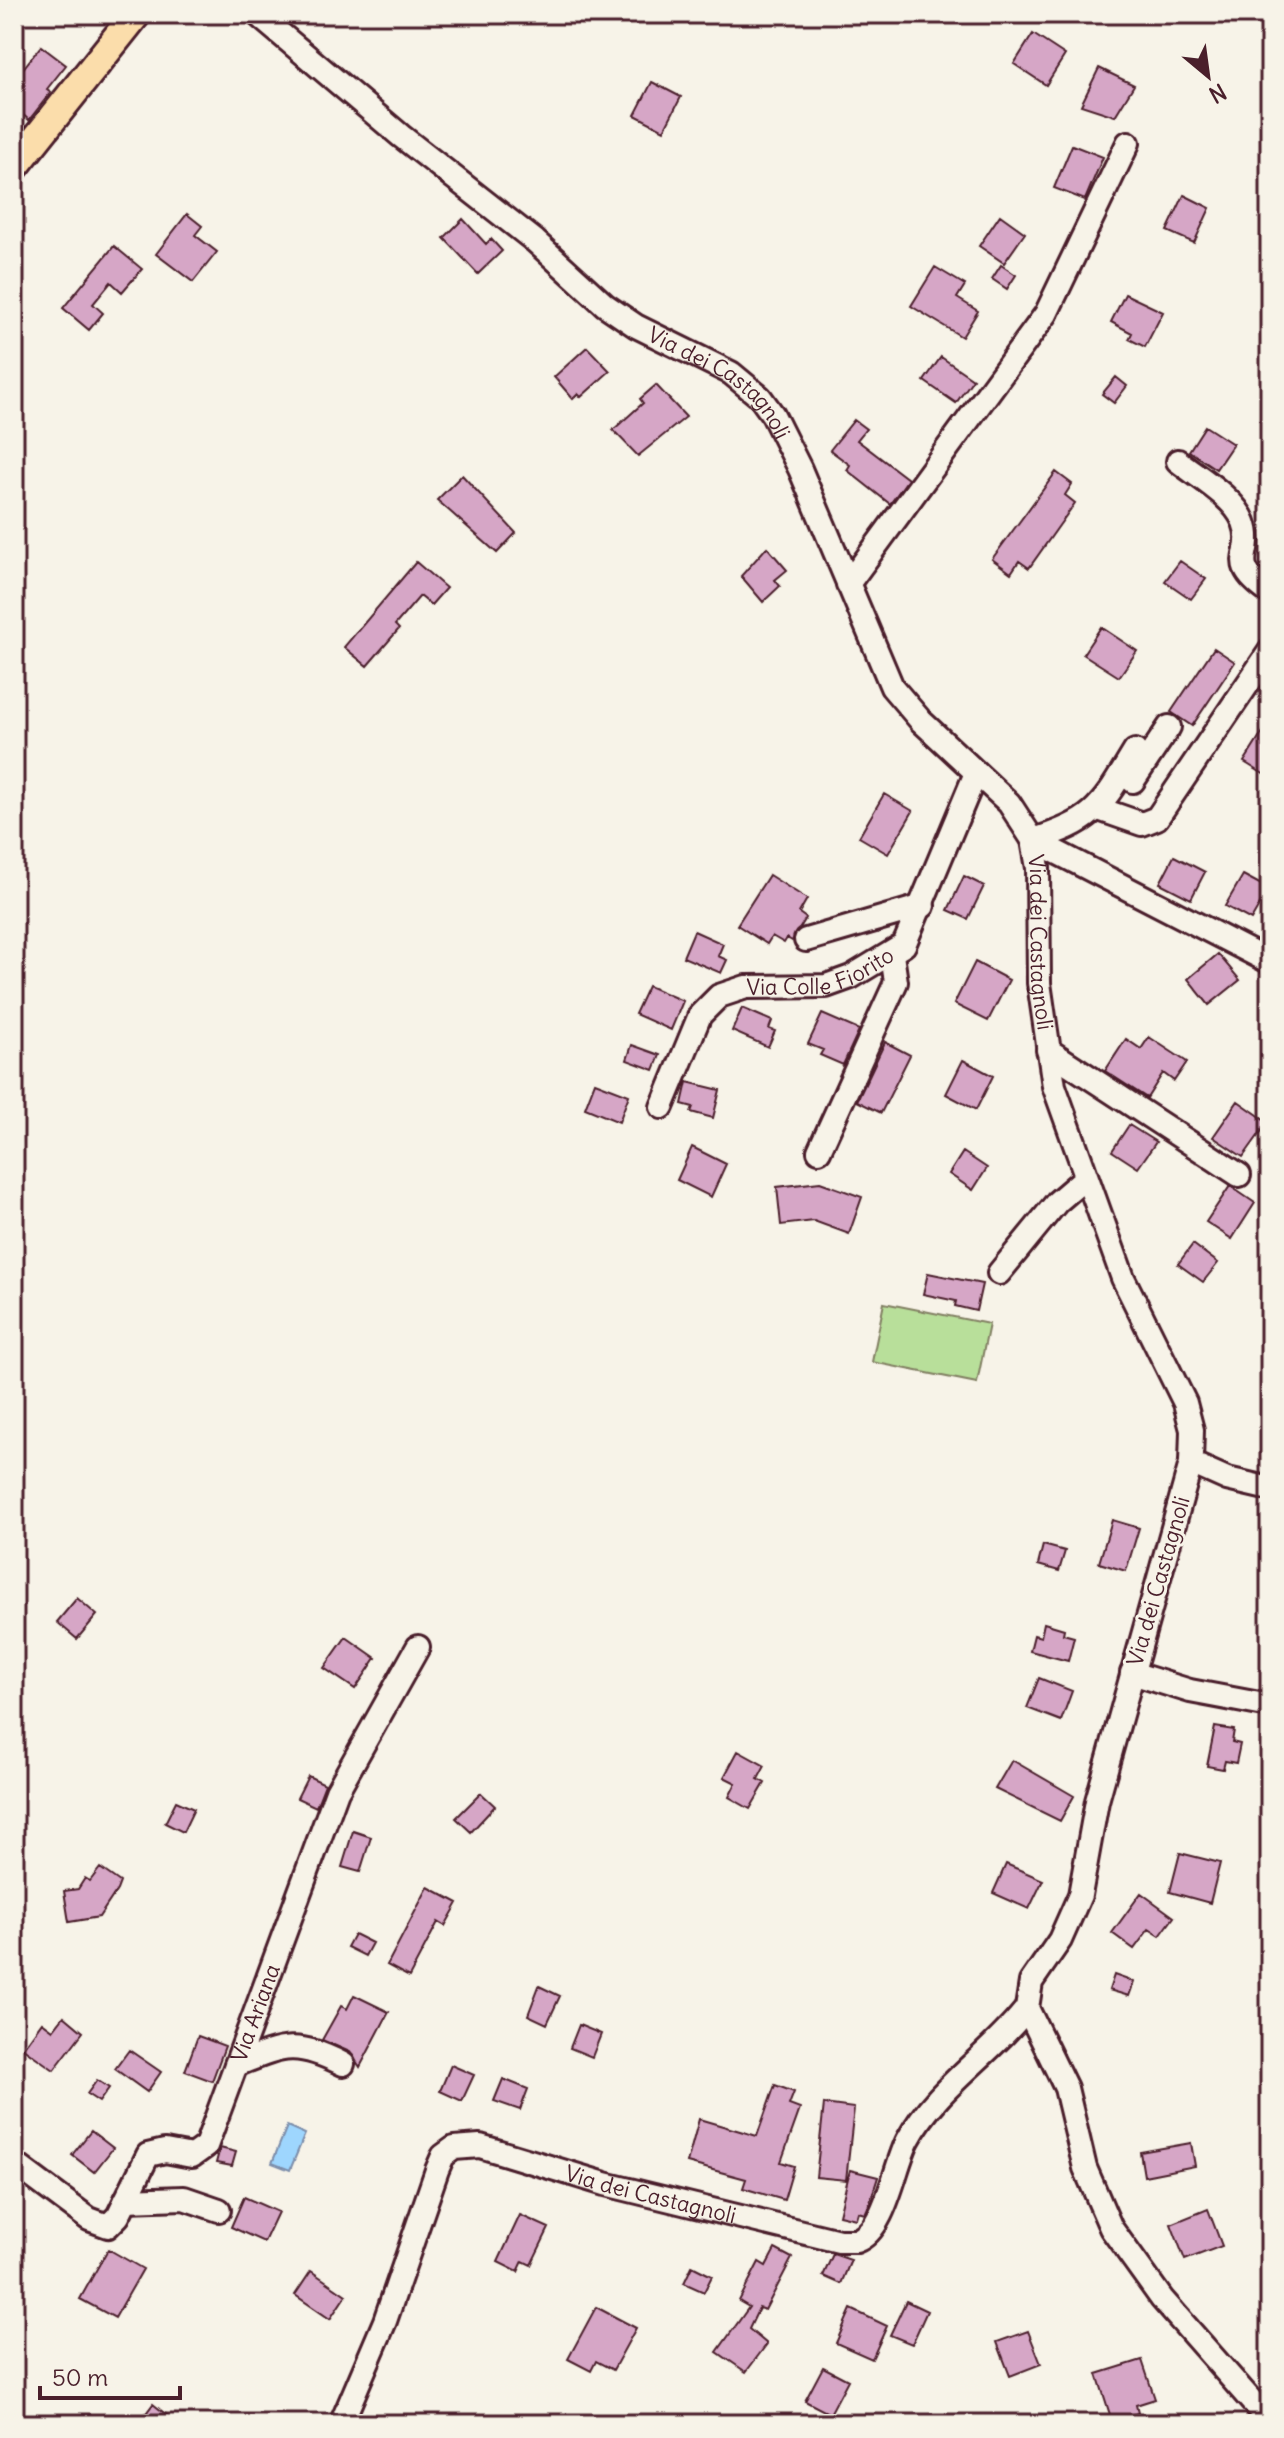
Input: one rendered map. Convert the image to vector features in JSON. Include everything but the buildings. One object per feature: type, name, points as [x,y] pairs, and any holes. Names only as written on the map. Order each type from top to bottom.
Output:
[{"type":"main road","points":[[14,167],[136,14]]},
{"type":"street","name":"Via dei Castagnoli","points":[[257,14],[382,121],[535,241],[616,313],[722,368],[760,397],[790,447],[897,695],[1015,810],[1033,840],[1038,862],[1039,983],[1057,1098],[1123,1278],[1185,1403],[1192,1430],[1191,1463],[1097,1801],[1080,1895],[1066,1930],[1031,1982],[1027,2008],[1003,2038],[950,2087],[921,2120],[904,2148],[876,2224],[856,2241],[839,2241],[605,2184],[480,2146],[454,2148],[443,2156],[437,2170],[385,2321],[341,2424]]},
{"type":"street","points":[[848,584],[1046,314],[1128,143]]},
{"type":"street","points":[[1178,461],[1239,514],[1245,529],[1242,556],[1245,571],[1270,593]]},
{"type":"street","points":[[1099,809],[1142,824],[1157,818],[1270,651]]},
{"type":"street","points":[[1033,840],[1064,829],[1122,795],[1169,727]]},
{"type":"street","points":[[1099,809],[1135,751]]},
{"type":"street","name":"Via Colle Fiorito","points":[[662,1107],[700,1015],[713,1000],[746,987],[826,986],[892,955],[908,941],[976,773]]},
{"type":"street","points":[[1033,840],[1270,962]]},
{"type":"street","points":[[806,940],[923,906]]},
{"type":"street","points":[[819,1151],[893,990],[897,975],[892,955]]},
{"type":"street","points":[[1048,1050],[1239,1175]]},
{"type":"street","points":[[999,1273],[1048,1212],[1085,1178]]},
{"type":"street","points":[[1191,1463],[1227,1479],[1270,1489]]},
{"type":"street","name":"Via Ariana","points":[[14,2163],[102,2225],[114,2222],[148,2155],[165,2151],[192,2156],[202,2151],[337,1791],[418,1647]]},
{"type":"street","points":[[1132,1673],[1190,1691],[1270,1706]]},
{"type":"street","points":[[1027,2008],[1066,2088],[1085,2168],[1111,2228],[1162,2299],[1270,2422]]},
{"type":"street","points":[[236,2065],[274,2050],[298,2046],[343,2064]]},
{"type":"street","points":[[126,2200],[191,2199],[219,2210]]},
{"type":"green space","points":[[884,1303],[989,1324],[977,1383],[872,1362]]},
{"type":"water","points":[[287,2126],[305,2134],[290,2170],[272,2163]]}]
